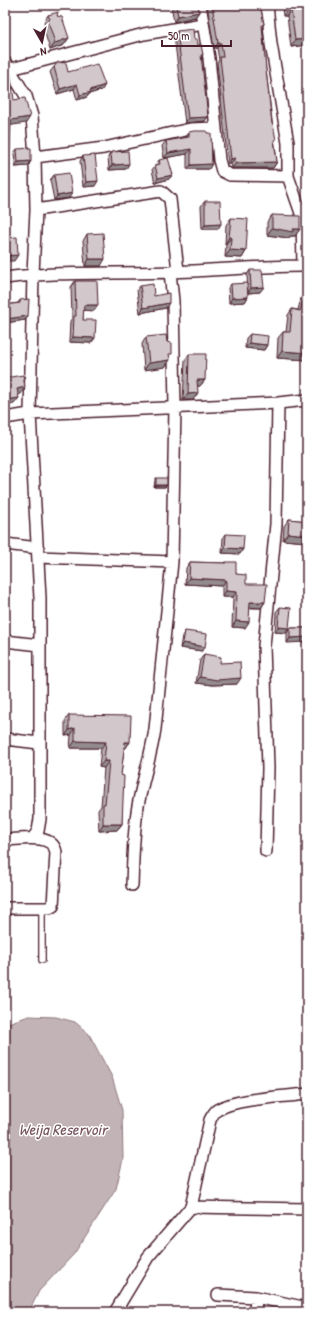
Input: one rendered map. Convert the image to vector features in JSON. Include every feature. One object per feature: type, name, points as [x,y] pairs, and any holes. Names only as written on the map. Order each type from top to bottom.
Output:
[{"type":"street","points":[[200,5],[222,171],[230,175],[288,176]]},
{"type":"street","points":[[5,278],[33,274],[174,272],[272,266],[303,266],[302,216],[288,176],[288,143],[271,44],[267,5]]},
{"type":"street","points":[[33,838],[38,831],[40,819],[40,645],[38,552],[30,414],[36,210],[35,157],[32,116],[26,96],[8,65],[144,34],[203,24]]},
{"type":"street","points":[[35,157],[104,148],[190,130],[216,128]]},
{"type":"street","points":[[36,210],[161,190],[170,199],[174,272],[173,301],[175,407],[172,562],[155,729],[151,754],[138,804],[134,836],[132,885]]},
{"type":"street","points":[[5,418],[30,414],[278,403],[307,400]]},
{"type":"street","points":[[266,850],[268,768],[264,646],[276,524],[278,403]]},
{"type":"street","points":[[5,544],[38,552],[172,562]]},
{"type":"street","points":[[5,641],[40,645]]},
{"type":"street","points":[[5,740],[39,743]]},
{"type":"street","points":[[5,840],[33,838],[51,841],[55,845],[56,852],[53,906],[42,908],[5,908]]},
{"type":"street","points":[[115,1312],[148,1257],[192,1207],[210,1120],[216,1111],[225,1106],[243,1102],[307,1094]]},
{"type":"street","points":[[192,1207],[307,1209]]},
{"type":"street","points":[[218,1295],[256,1297],[307,1308]]},
{"type":"street","points":[[255,1312],[256,1297]]},
{"type":"lane","points":[[42,908],[42,960]]},
{"type":"water","name":"Weija Reservoir","points":[[29,1016],[56,1017],[75,1022],[89,1034],[112,1077],[122,1110],[123,1159],[116,1189],[74,1254],[39,1291],[29,1312],[5,1312],[5,1024]]},
{"type":"building","points":[[176,5],[198,5],[199,12],[178,16]]},
{"type":"building","points":[[212,5],[260,5],[264,24],[262,25],[266,70],[272,124],[276,140],[274,140],[277,162],[236,163],[235,158],[231,159],[220,57],[223,57],[221,43],[218,43]]},
{"type":"building","points":[[287,5],[307,5],[307,39],[295,40],[291,9],[288,9]]},
{"type":"building","points":[[58,12],[57,16],[62,17],[69,38],[55,43],[48,21],[50,19],[48,15]]},
{"type":"building","points":[[193,29],[194,39],[197,39],[198,45],[201,44],[203,55],[201,55],[208,117],[188,118],[177,31]]},
{"type":"building","points":[[58,62],[66,63],[68,72],[97,64],[105,85],[90,90],[91,92],[80,95],[77,84],[60,89],[54,67]]},
{"type":"building","points":[[10,70],[14,100],[25,98],[30,117],[11,120],[10,150],[5,149],[5,71]]},
{"type":"building","points":[[207,131],[207,133],[211,133],[212,164],[191,165],[191,149],[168,153],[166,141],[189,137],[189,132]]},
{"type":"building","points":[[31,148],[31,161],[18,162],[17,149]]},
{"type":"building","points":[[128,151],[129,164],[112,165],[111,152]]},
{"type":"building","points":[[95,155],[98,181],[86,182],[83,156]]},
{"type":"building","points":[[168,158],[173,175],[158,178],[155,165],[160,164],[159,160]]},
{"type":"building","points":[[69,173],[72,193],[57,196],[54,175]]},
{"type":"building","points":[[205,201],[220,201],[221,224],[205,225]]},
{"type":"building","points":[[272,215],[300,216],[300,229],[293,229],[293,232],[272,228]]},
{"type":"building","points":[[231,218],[248,219],[246,251],[230,250],[231,238],[229,237]]},
{"type":"building","points":[[103,233],[105,259],[89,259],[87,234]]},
{"type":"building","points":[[17,237],[18,255],[5,256],[5,238]]},
{"type":"building","points":[[250,270],[262,270],[264,287],[251,288]]},
{"type":"building","points":[[75,281],[97,281],[98,305],[84,305],[83,320],[96,320],[95,338],[73,337],[74,316],[76,316]]},
{"type":"building","points":[[247,283],[248,297],[232,298],[231,284]]},
{"type":"building","points":[[153,284],[154,296],[169,293],[169,303],[143,308],[140,286]]},
{"type":"building","points":[[306,292],[307,353],[282,351],[283,332],[290,332],[292,309],[300,311]]},
{"type":"building","points":[[29,299],[28,316],[6,319],[5,305],[20,303],[20,300]]},
{"type":"building","points":[[250,334],[268,336],[267,345],[249,343]]},
{"type":"building","points":[[166,335],[167,342],[172,343],[172,354],[169,354],[170,360],[149,363],[146,337]]},
{"type":"building","points":[[189,354],[206,354],[205,380],[197,380],[198,393],[188,394]]},
{"type":"building","points":[[23,375],[25,387],[17,389],[19,398],[6,400],[5,378]]},
{"type":"building","points":[[156,478],[167,478],[167,485],[156,485]]},
{"type":"building","points":[[289,519],[307,521],[307,535],[288,533]]},
{"type":"building","points":[[226,534],[244,535],[243,549],[225,548]]},
{"type":"building","points":[[190,562],[236,562],[236,574],[246,575],[246,584],[267,584],[265,602],[250,602],[249,622],[236,621],[237,592],[226,591],[226,580],[189,578]]},
{"type":"building","points":[[280,607],[291,608],[289,628],[278,627]]},
{"type":"building","points":[[290,628],[307,628],[307,637],[290,638]]},
{"type":"building","points":[[185,631],[207,634],[205,647],[183,643]]},
{"type":"building","points":[[204,654],[221,657],[220,663],[240,662],[241,678],[217,680],[200,677]]},
{"type":"building","points":[[69,715],[131,716],[130,742],[125,742],[121,775],[124,776],[122,824],[103,824],[103,804],[105,804],[109,761],[104,761],[106,742],[75,741],[75,728],[69,730]]}]
